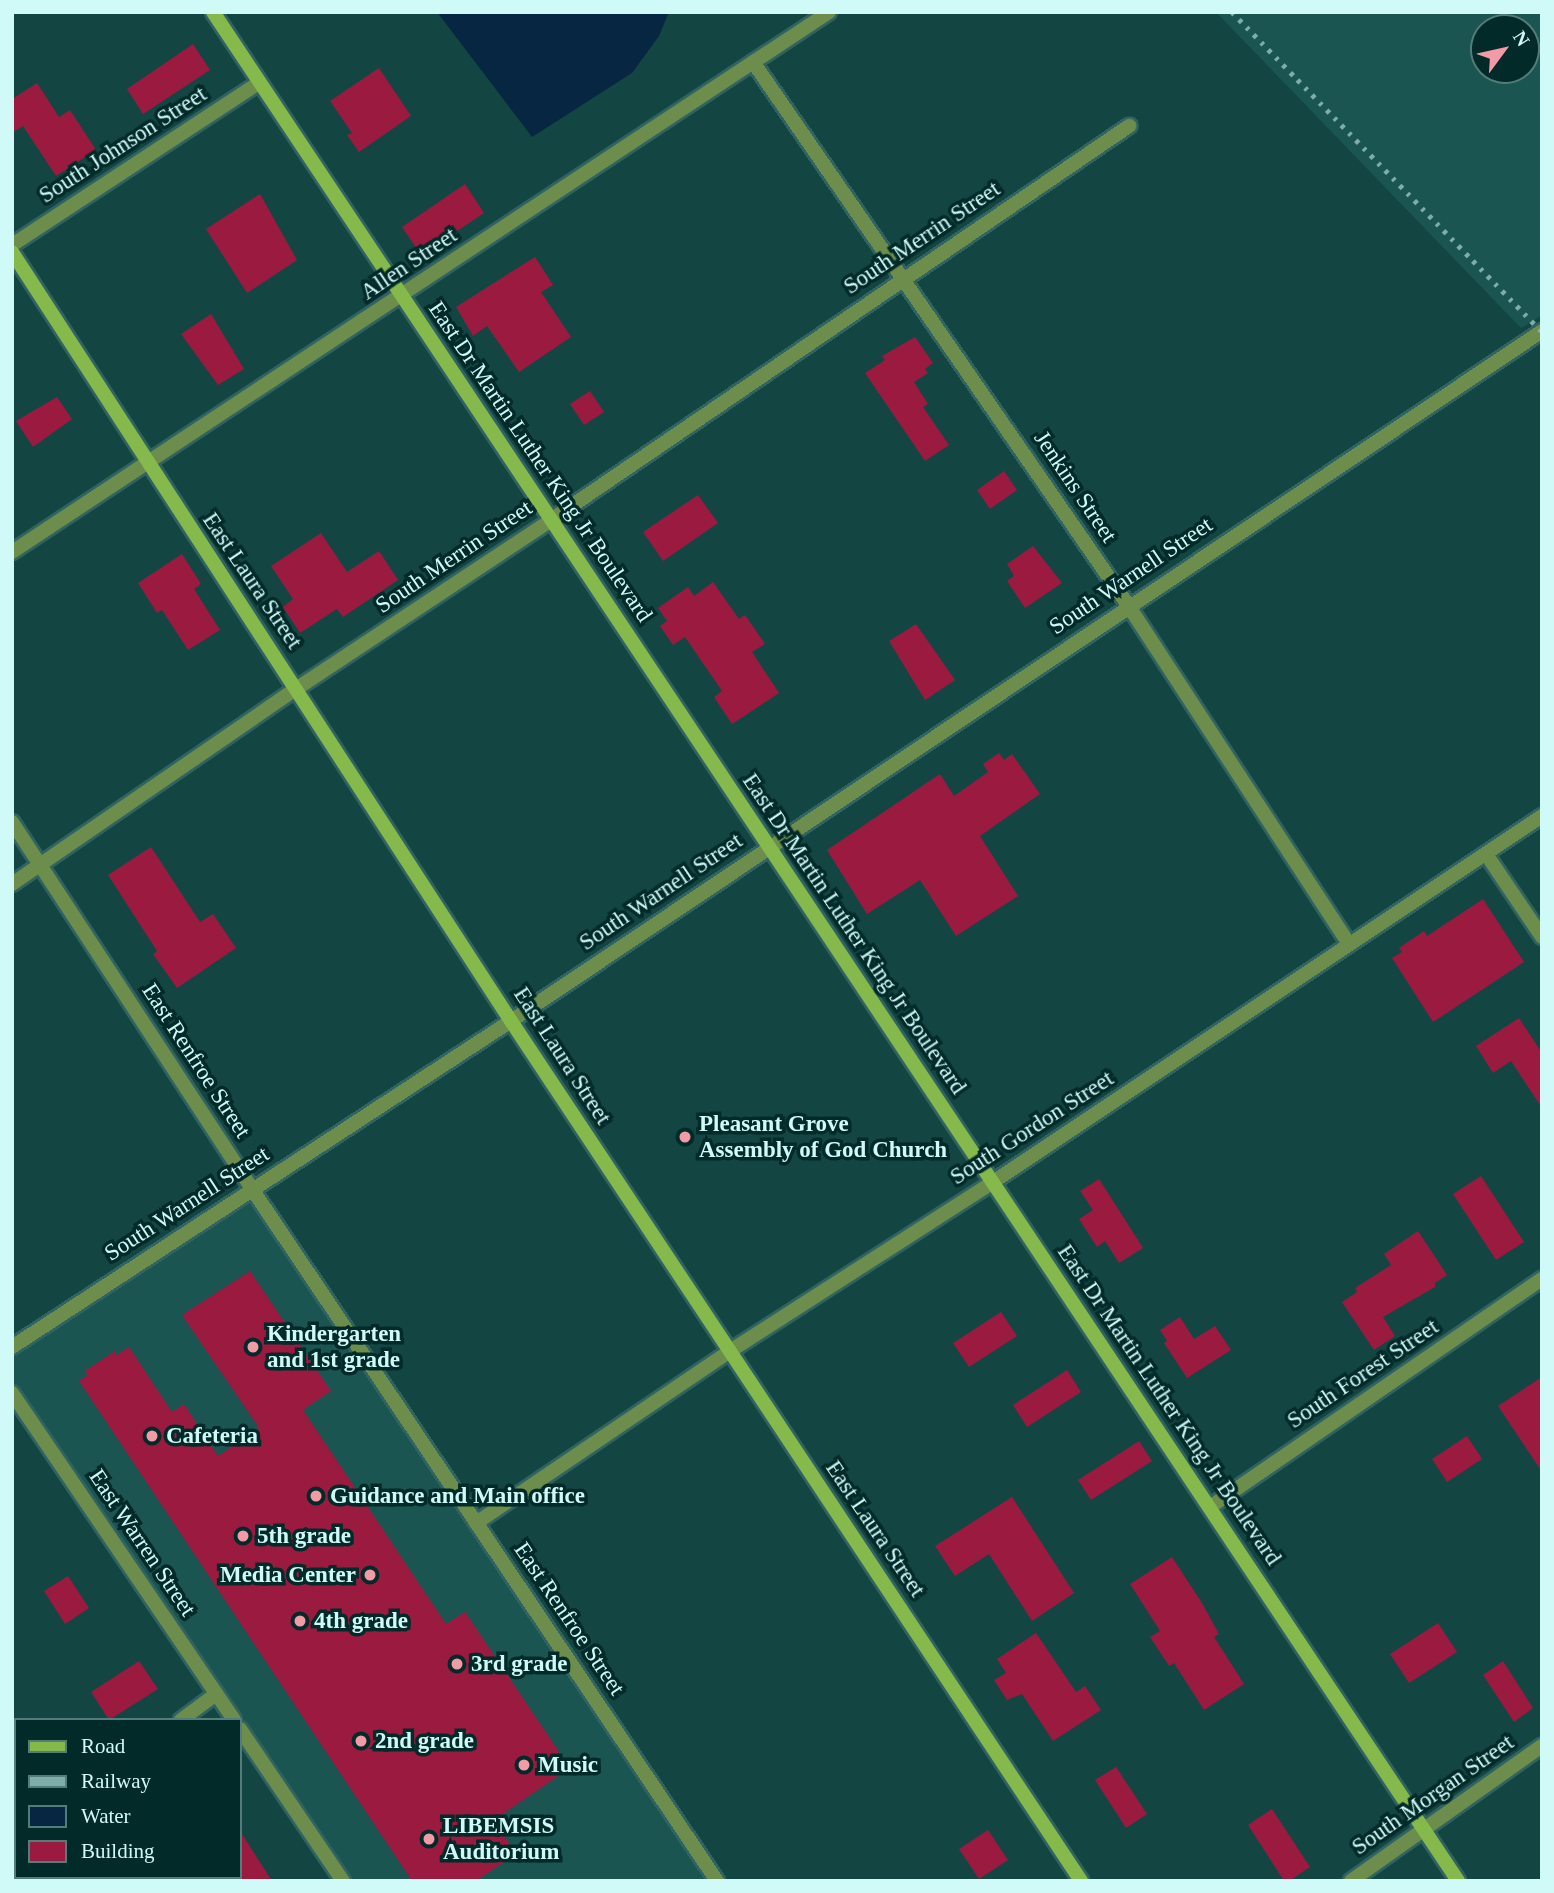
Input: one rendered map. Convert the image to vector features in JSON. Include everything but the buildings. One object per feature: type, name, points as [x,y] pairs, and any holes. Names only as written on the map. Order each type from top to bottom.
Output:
[{"type":"street","name":"East Dr Martin Luther King Jr Boulevard","points":[[213,12],[1458,1881]]},
{"type":"street","name":"Allen Street","points":[[12,552],[829,12]]},
{"type":"street","name":"Jenkins Street","points":[[753,62],[1128,605],[1349,944]]},
{"type":"street","name":"South Johnson Street","points":[[12,245],[259,83]]},
{"type":"street","name":"South Merrin Street","points":[[12,884],[1129,126]]},
{"type":"street","name":"East Laura Street","points":[[12,252],[147,464],[511,1021],[1081,1881]]},
{"type":"street","name":"South Warnell Street","points":[[12,1347],[511,1021],[1128,605],[1541,331]]},
{"type":"street","name":"South Gordon Street","points":[[476,1523],[730,1351],[993,1182],[1542,816]]},
{"type":"street","name":"East Renfroe Street","points":[[12,822],[252,1189],[717,1881]]},
{"type":"street","points":[[1486,854],[1542,937]]},
{"type":"street","name":"South Forest Street","points":[[1210,1507],[1542,1279]]},
{"type":"street","name":"East Warren Street","points":[[12,1393],[233,1718]]},
{"type":"street","points":[[184,1718],[216,1694]]},
{"type":"street","points":[[242,1732],[343,1881]]},
{"type":"street","name":"South Morgan Street","points":[[1351,1881],[1542,1746]]},
{"type":"shaded area","points":[[1216,12],[1542,12],[1542,315],[1521,328]]},
{"type":"shaded area","points":[[252,1189],[718,1881],[343,1881],[242,1732],[242,1718],[232,1718],[12,1393],[12,1347]]},
{"type":"water","points":[[437,12],[669,12],[659,36],[632,73],[532,137]]},
{"type":"railway","points":[[1232,12],[1542,332]]},
{"type":"place","name":"Pleasant Grove Assembly of God Church","points":[[685,1137]]},
{"type":"place","name":"Kindergarten and 1st grade","points":[[253,1347]]},
{"type":"place","name":"Cafeteria","points":[[152,1436]]},
{"type":"place","name":"Guidance and Main office","points":[[316,1496]]},
{"type":"place","name":"5th grade","points":[[243,1536]]},
{"type":"place","name":"Media Center","points":[[370,1575]]},
{"type":"place","name":"4th grade","points":[[300,1621]]},
{"type":"place","name":"3rd grade","points":[[457,1664]]},
{"type":"place","name":"2nd grade","points":[[361,1741]]},
{"type":"place","name":"Music","points":[[524,1765]]},
{"type":"place","name":"LIBEMSIS Auditorium","points":[[429,1839]]}]
